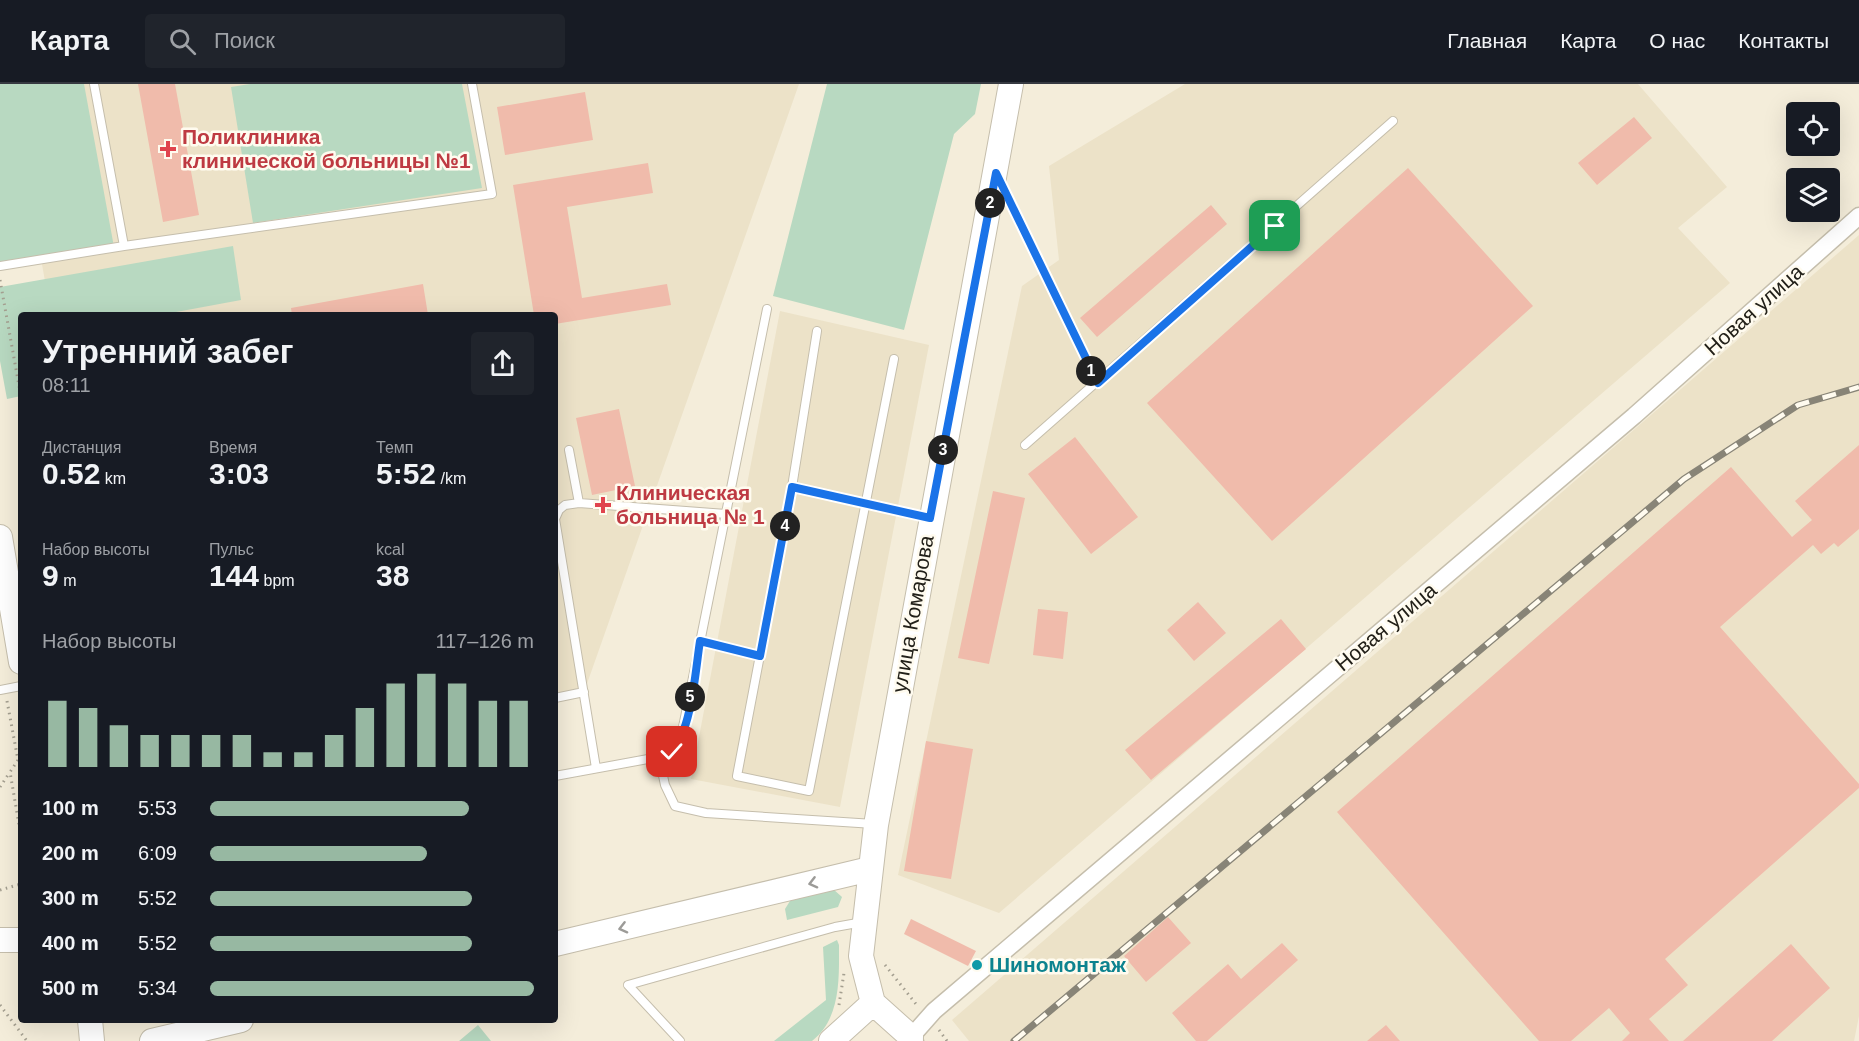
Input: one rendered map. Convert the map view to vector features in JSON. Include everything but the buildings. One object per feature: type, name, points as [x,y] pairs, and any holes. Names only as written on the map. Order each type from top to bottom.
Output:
[{"type":"street","name":"улица Комарова","points":[[873,1003],[862,966],[863,922],[876,825],[930,518],[1011,84]]},
{"type":"street","name":"Новая улица","points":[[913,1039],[934,1011],[1634,416],[1859,216]]},
{"type":"street","points":[[0,537],[18,644]]},
{"type":"street","points":[[558,943],[870,869]]},
{"type":"street","points":[[0,940],[18,940]]},
{"type":"street","points":[[831,1041],[873,1003],[913,1039]]},
{"type":"street","points":[[90,1023],[92,1041]]},
{"type":"street","points":[[152,1041],[228,1023]]},
{"type":"lane","points":[[94,84],[124,246]]},
{"type":"lane","points":[[0,266],[124,246],[492,194],[472,84]]},
{"type":"lane","points":[[1025,445],[1393,121]]},
{"type":"lane","points":[[996,173],[1098,383]]},
{"type":"lane","points":[[558,775],[659,757],[672,752],[680,742],[767,309]]},
{"type":"lane","points":[[817,331],[792,487],[737,776],[808,791],[894,359]]},
{"type":"lane","points":[[569,450],[579,503]]},
{"type":"lane","points":[[792,487],[930,518]]},
{"type":"lane","points":[[558,512],[579,503],[726,514]]},
{"type":"lane","points":[[558,537],[596,768]]},
{"type":"lane","points":[[700,641],[760,656]]},
{"type":"lane","points":[[3,690],[18,688]]},
{"type":"lane","points":[[558,697],[584,692]]},
{"type":"lane","points":[[659,757],[665,785],[675,806],[706,813],[876,825]]},
{"type":"lane","points":[[680,1041],[628,986],[836,927],[863,922]]},
{"type":"path","points":[[0,280],[18,380]]},
{"type":"path","points":[[0,787],[18,760],[13,722],[3,690]]},
{"type":"path","points":[[10,771],[18,818]]},
{"type":"path","points":[[0,890],[18,885]]},
{"type":"path","points":[[0,1005],[27,1041]]},
{"type":"path","points":[[937,1027],[946,1041]]},
{"type":"shaded area","name":"Клиническая больница № 1","points":[[10,84],[799,84],[583,695],[558,700],[558,312],[50,312]]},
{"type":"shaded area","points":[[1185,84],[1638,84],[1727,187],[1678,228],[1730,283],[999,913],[898,875],[1022,286],[1059,260],[1049,166]]},
{"type":"shaded area","points":[[1859,235],[1859,1016],[1854,1041],[969,1041],[952,1020]]},
{"type":"shaded area","points":[[780,311],[929,345],[840,807],[691,779]]},
{"type":"green space","points":[[0,84],[84,84],[114,247],[0,268]]},
{"type":"green space","points":[[250,84],[462,84],[482,188],[253,223],[231,87]]},
{"type":"green space","points":[[827,84],[981,84],[975,114],[954,134],[904,330],[773,296]]},
{"type":"green space","points":[[233,246],[241,300],[176,312],[18,312],[18,397],[7,399],[0,361],[0,287]]},
{"type":"green space","points":[[833,889],[842,897],[838,907],[787,920],[785,909],[790,901]]},
{"type":"green space","points":[[837,940],[839,945],[838,984],[828,1021],[812,1041],[774,1041],[826,1000],[823,947]]},
{"type":"green space","points":[[478,1025],[491,1041],[459,1041]]},
{"type":"railway","points":[[1014,1041],[1684,479],[1798,405],[1859,387]]},
{"type":"place","name":"Поликлиника клинической больницы №1","points":[[168,149]]},
{"type":"place","name":"Клиническая больница № 1","points":[[603,505]]},
{"type":"place","name":"Шиномонтаж","points":[[977,965]]},
{"type":"route","points":[[672,752],[680,742],[685,727],[700,641],[760,656],[792,487],[930,518],[996,173],[1098,383],[1275,226]]}]
